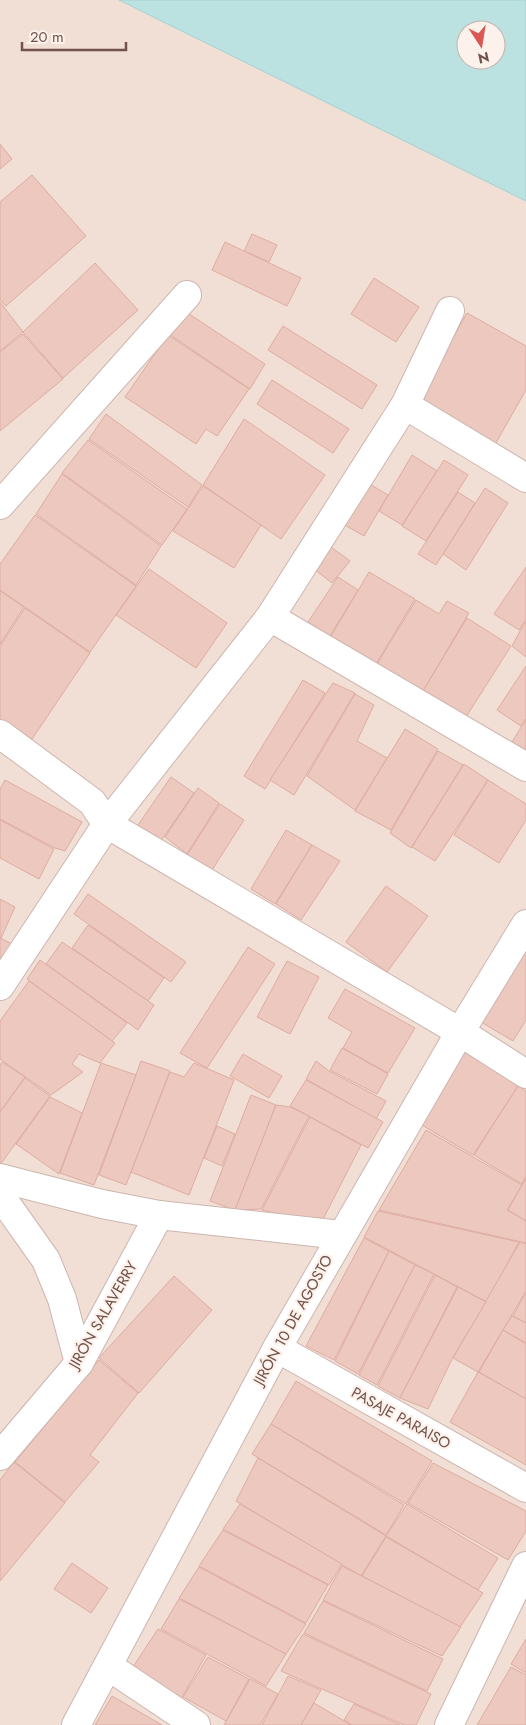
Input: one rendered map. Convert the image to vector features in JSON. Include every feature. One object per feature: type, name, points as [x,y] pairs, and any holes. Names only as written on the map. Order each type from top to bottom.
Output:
[{"type":"street","points":[[3,494],[187,295]]},
{"type":"street","points":[[0,986],[107,824],[270,617],[405,404],[450,311]]},
{"type":"street","points":[[405,404],[526,478]]},
{"type":"street","points":[[270,617],[526,767]]},
{"type":"street","points":[[0,734],[92,802],[107,824],[460,1032],[526,1074]]},
{"type":"street","name":"JIRÓN 10 DE AGOSTO","points":[[76,1725],[277,1348],[460,1032],[526,924]]},
{"type":"street","points":[[0,1178],[102,1204],[160,1215],[341,1235]]},
{"type":"street","points":[[0,1195],[46,1260],[62,1299],[79,1363]]},
{"type":"street","name":"JIRÓN SALAVERRY","points":[[0,1456],[79,1363],[160,1215]]},
{"type":"street","name":"PASAJE PARAISO","points":[[277,1348],[526,1488]]},
{"type":"street","points":[[449,1725],[526,1566]]},
{"type":"street","points":[[108,1666],[196,1725]]},
{"type":"shaded area","points":[[0,0],[526,0],[526,1725],[0,1725]]},
{"type":"water","points":[[119,0],[526,0],[526,201]]},
{"type":"building","points":[[0,144],[12,159],[0,169]]},
{"type":"building","points":[[32,175],[86,236],[6,306],[0,300],[0,202]]},
{"type":"building","points":[[252,234],[277,245],[269,262],[244,251]]},
{"type":"building","points":[[225,242],[301,278],[287,306],[212,270]]},
{"type":"building","points":[[95,263],[138,310],[63,378],[23,332]]},
{"type":"building","points":[[374,278],[419,307],[396,342],[351,314]]},
{"type":"building","points":[[0,302],[23,332],[0,351]]},
{"type":"building","points":[[186,312],[265,364],[250,389],[169,334]]},
{"type":"building","points":[[467,313],[526,346],[526,390],[493,448],[415,405]]},
{"type":"building","points":[[283,326],[377,385],[362,409],[268,350]]},
{"type":"building","points":[[23,334],[63,379],[0,431],[0,352]]},
{"type":"building","points":[[168,335],[249,389],[217,436],[206,429],[196,444],[125,397]]},
{"type":"building","points":[[272,380],[349,429],[333,453],[257,404]]},
{"type":"building","points":[[106,414],[202,485],[188,507],[89,439]]},
{"type":"building","points":[[244,419],[325,475],[281,539],[203,485]]},
{"type":"building","points":[[88,440],[187,509],[162,545],[62,473]]},
{"type":"building","points":[[412,455],[437,471],[402,525],[379,511]]},
{"type":"building","points":[[444,460],[468,475],[426,541],[402,526]]},
{"type":"building","points":[[62,474],[161,546],[136,585],[36,514]]},
{"type":"building","points":[[368,483],[388,495],[364,536],[343,524]]},
{"type":"building","points":[[203,486],[261,525],[234,568],[173,531]]},
{"type":"building","points":[[485,488],[508,503],[466,570],[443,554]]},
{"type":"building","points":[[458,492],[475,503],[436,565],[418,554]]},
{"type":"building","points":[[35,515],[136,586],[90,652],[0,590],[0,564]]},
{"type":"building","points":[[331,547],[350,561],[332,583],[314,569]]},
{"type":"building","points":[[526,567],[526,620],[519,630],[494,614]]},
{"type":"building","points":[[149,569],[227,623],[196,668],[116,615]]},
{"type":"building","points":[[369,572],[415,599],[376,664],[331,636]]},
{"type":"building","points":[[338,577],[358,590],[330,636],[308,622]]},
{"type":"building","points":[[0,591],[24,607],[0,644]]},
{"type":"building","points":[[416,600],[439,614],[447,601],[469,613],[423,691],[377,664]]},
{"type":"building","points":[[25,608],[90,653],[32,739],[0,720],[0,646]]},
{"type":"building","points":[[467,618],[511,646],[466,717],[423,691]]},
{"type":"building","points":[[526,620],[526,657],[512,646]]},
{"type":"building","points":[[526,666],[526,719],[521,726],[497,710]]},
{"type":"building","points":[[303,680],[325,693],[265,789],[244,776]]},
{"type":"building","points":[[333,683],[355,693],[294,795],[270,780]]},
{"type":"building","points":[[355,694],[374,705],[357,741],[387,758],[355,810],[307,776]]},
{"type":"building","points":[[526,719],[526,751],[512,742]]},
{"type":"building","points":[[405,729],[438,749],[391,830],[355,811]]},
{"type":"building","points":[[438,751],[463,765],[411,848],[390,833]]},
{"type":"building","points":[[464,764],[488,780],[435,861],[412,847]]},
{"type":"building","points":[[171,777],[194,793],[159,844],[136,828]]},
{"type":"building","points":[[5,780],[82,822],[65,851],[55,848],[0,819],[0,789]]},
{"type":"building","points":[[488,780],[526,804],[526,820],[499,863],[454,835]]},
{"type":"building","points":[[198,788],[219,803],[187,854],[165,837]]},
{"type":"building","points":[[220,804],[244,820],[212,870],[187,855]]},
{"type":"building","points":[[0,820],[54,849],[39,879],[0,858]]},
{"type":"building","points":[[286,830],[312,845],[275,904],[251,889]]},
{"type":"building","points":[[312,845],[340,861],[301,920],[276,904]]},
{"type":"building","points":[[386,886],[428,916],[387,972],[346,942]]},
{"type":"building","points":[[88,894],[186,962],[171,982],[74,914]]},
{"type":"building","points":[[0,899],[15,907],[1,938],[0,938]]},
{"type":"building","points":[[88,925],[164,978],[148,1001],[72,948]]},
{"type":"building","points":[[0,938],[14,945],[0,968]]},
{"type":"building","points":[[62,942],[154,1005],[138,1030],[46,964]]},
{"type":"building","points":[[248,947],[275,964],[207,1068],[180,1053]]},
{"type":"building","points":[[526,950],[526,1020],[513,1041],[481,1022]]},
{"type":"building","points":[[40,960],[127,1023],[112,1041],[27,979]]},
{"type":"building","points":[[287,961],[319,977],[290,1034],[257,1017]]},
{"type":"building","points":[[29,981],[115,1043],[100,1063],[79,1054],[72,1064],[83,1072],[51,1095],[0,1059],[0,1021]]},
{"type":"building","points":[[345,989],[415,1028],[388,1073],[343,1048],[352,1032],[328,1018]]},
{"type":"building","points":[[342,1048],[388,1074],[377,1094],[330,1070]]},
{"type":"building","points":[[465,1052],[518,1086],[473,1155],[420,1124]]},
{"type":"building","points":[[243,1054],[282,1076],[269,1098],[230,1076]]},
{"type":"building","points":[[141,1061],[170,1071],[126,1185],[99,1175]]},
{"type":"building","points":[[316,1061],[329,1071],[386,1101],[376,1119],[306,1079]]},
{"type":"building","points":[[2,1062],[25,1077],[0,1112],[0,1065]]},
{"type":"building","points":[[101,1063],[136,1075],[94,1185],[60,1173]]},
{"type":"building","points":[[194,1063],[234,1080],[189,1195],[131,1172],[170,1072],[184,1077]]},
{"type":"building","points":[[25,1078],[50,1096],[0,1165],[0,1112]]},
{"type":"building","points":[[306,1080],[383,1122],[368,1148],[290,1106]]},
{"type":"building","points":[[518,1086],[526,1091],[526,1176],[522,1184],[474,1155]]},
{"type":"building","points":[[251,1095],[276,1105],[235,1210],[210,1201]]},
{"type":"building","points":[[50,1097],[82,1113],[59,1174],[16,1144]]},
{"type":"building","points":[[276,1105],[290,1107],[309,1116],[261,1209],[235,1210]]},
{"type":"building","points":[[310,1117],[361,1145],[320,1225],[262,1210]]},
{"type":"building","points":[[217,1126],[235,1134],[222,1166],[204,1158]]},
{"type":"building","points":[[426,1130],[522,1185],[507,1210],[526,1221],[526,1243],[379,1210]]},
{"type":"building","points":[[526,1178],[526,1221],[508,1210]]},
{"type":"building","points":[[378,1211],[519,1242],[487,1302],[364,1237]]},
{"type":"building","points":[[364,1238],[389,1251],[334,1360],[306,1346]]},
{"type":"building","points":[[520,1242],[526,1244],[526,1291],[478,1372],[453,1358]]},
{"type":"building","points":[[389,1251],[415,1265],[358,1374],[335,1361]]},
{"type":"building","points":[[415,1265],[434,1274],[377,1385],[359,1375]]},
{"type":"building","points":[[435,1275],[457,1287],[400,1398],[378,1386]]},
{"type":"building","points":[[174,1276],[212,1310],[139,1393],[99,1358]]},
{"type":"building","points":[[458,1287],[486,1302],[453,1357],[428,1409],[400,1398]]},
{"type":"building","points":[[526,1292],[526,1323],[513,1316]]},
{"type":"building","points":[[512,1316],[526,1323],[526,1343],[503,1330]]},
{"type":"building","points":[[503,1330],[526,1344],[526,1399],[479,1372]]},
{"type":"building","points":[[99,1360],[138,1393],[90,1455],[99,1462],[65,1502],[15,1462]]},
{"type":"building","points":[[478,1372],[526,1399],[526,1465],[450,1422]]},
{"type":"building","points":[[296,1381],[432,1461],[406,1504],[271,1424]]},
{"type":"building","points":[[271,1424],[404,1505],[386,1535],[252,1454]]},
{"type":"building","points":[[258,1458],[386,1536],[361,1576],[236,1501]]},
{"type":"building","points":[[14,1462],[65,1503],[0,1581],[0,1480]]},
{"type":"building","points":[[433,1463],[526,1511],[526,1531],[508,1560],[408,1503]]},
{"type":"building","points":[[240,1504],[342,1564],[329,1585],[223,1529]]},
{"type":"building","points":[[407,1504],[498,1558],[478,1590],[386,1536]]},
{"type":"building","points":[[223,1530],[328,1585],[306,1623],[199,1566]]},
{"type":"building","points":[[386,1537],[483,1593],[460,1627],[362,1576]]},
{"type":"building","points":[[72,1563],[108,1588],[91,1613],[54,1589]]},
{"type":"building","points":[[342,1566],[461,1627],[442,1656],[323,1600]]},
{"type":"building","points":[[199,1567],[306,1624],[286,1654],[179,1598]]},
{"type":"building","points":[[179,1599],[286,1654],[266,1686],[161,1629]]},
{"type":"building","points":[[323,1601],[443,1659],[427,1691],[304,1633]]},
{"type":"building","points":[[158,1629],[206,1655],[181,1699],[131,1670]]},
{"type":"building","points":[[303,1634],[431,1694],[416,1725],[404,1725],[281,1671]]},
{"type":"building","points":[[526,1639],[526,1673],[511,1664]]},
{"type":"building","points":[[208,1657],[249,1679],[226,1721],[183,1697]]},
{"type":"building","points":[[511,1667],[526,1675],[526,1725],[477,1725]]},
{"type":"building","points":[[288,1676],[321,1690],[301,1725],[262,1725]]},
{"type":"building","points":[[250,1679],[278,1694],[260,1725],[224,1725]]},
{"type":"building","points":[[112,1696],[162,1725],[95,1725]]},
{"type":"building","points":[[314,1703],[351,1725],[301,1725]]},
{"type":"building","points":[[354,1704],[400,1725],[352,1725],[344,1720]]}]
